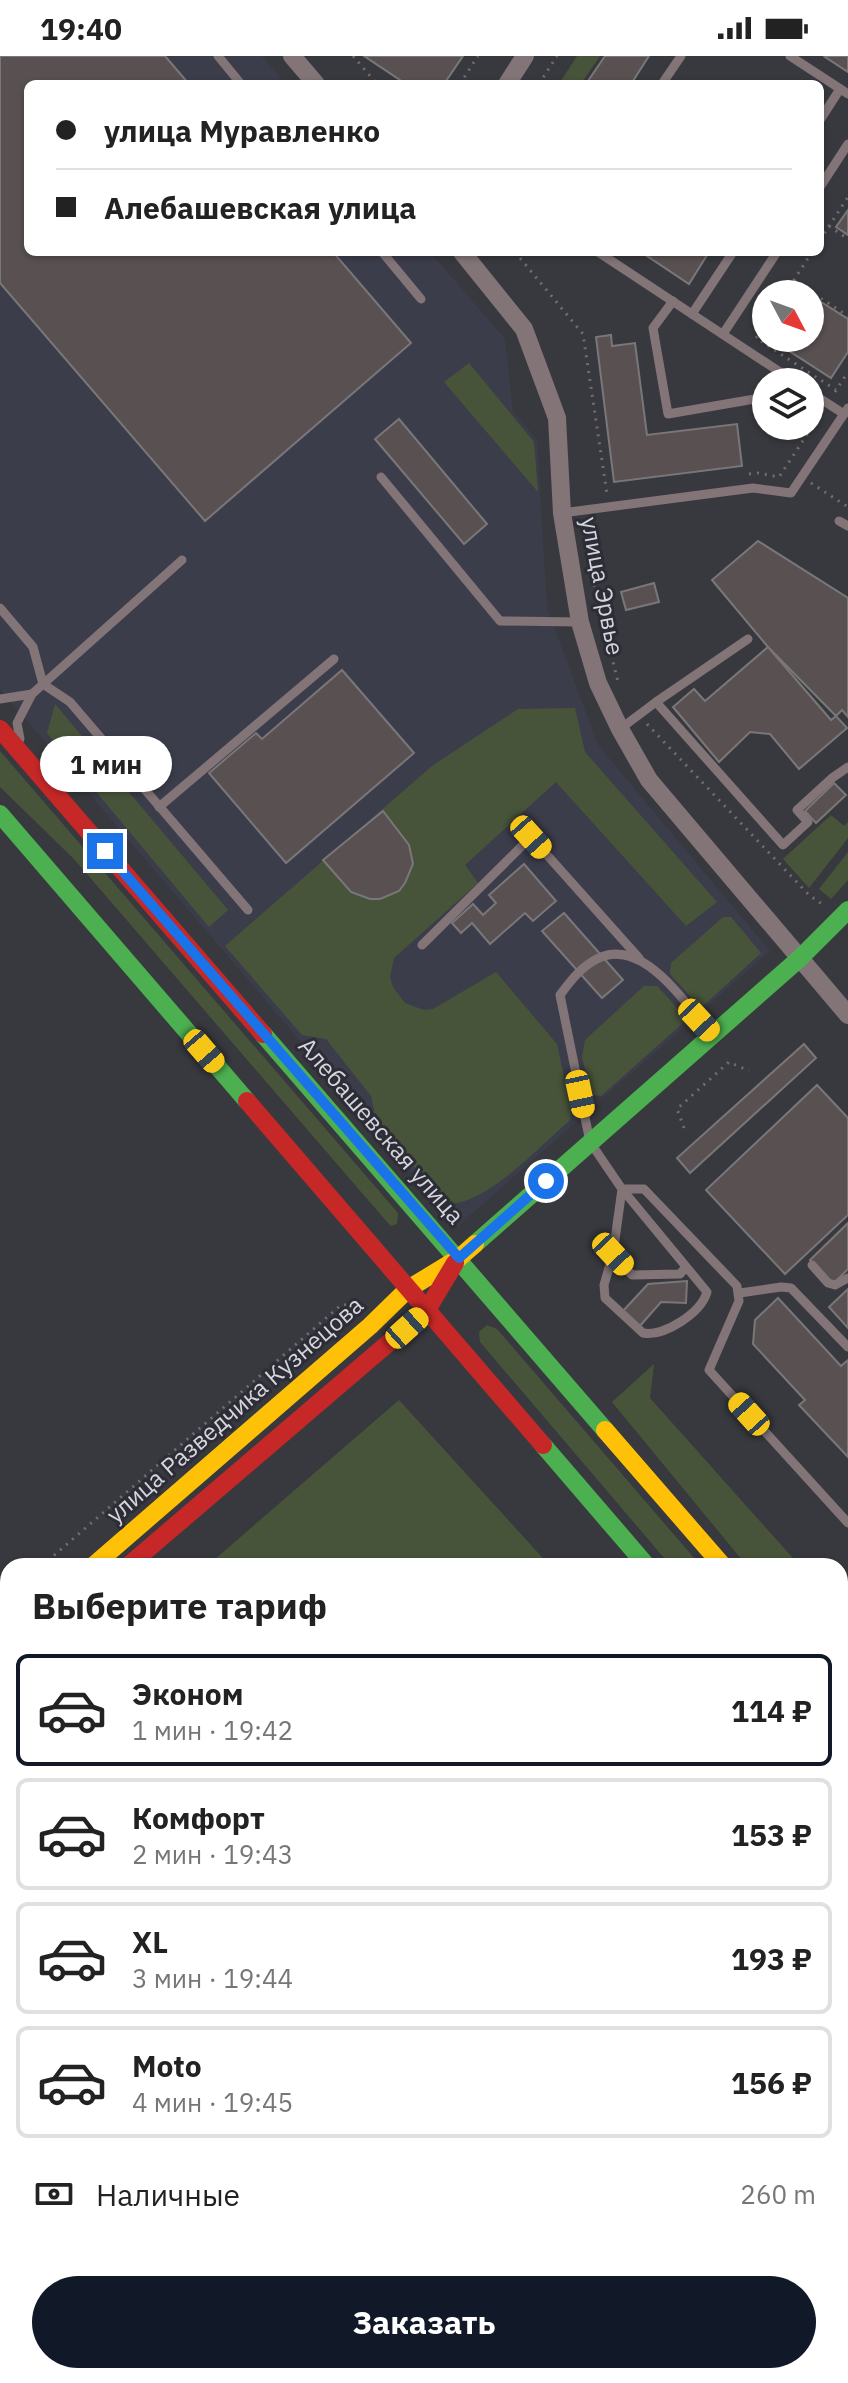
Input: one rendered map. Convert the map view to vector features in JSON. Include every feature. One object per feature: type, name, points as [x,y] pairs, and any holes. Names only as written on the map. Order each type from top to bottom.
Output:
[{"type":"main road","name":"Алебашевская улица","points":[[0,729],[716,1558]]},
{"type":"main road","points":[[0,814],[640,1558]]},
{"type":"main road","points":[[459,1258],[799,959],[848,910]]},
{"type":"main road","name":"улица Разведчика Кузнецова","points":[[102,1558],[370,1326],[408,1289],[459,1258]]},
{"type":"main road","name":"улица Разведчика Кузнецова","points":[[137,1558],[427,1310],[459,1258]]},
{"type":"street","points":[[292,56],[313,80]]},
{"type":"street","points":[[510,80],[525,56]]},
{"type":"street","name":"улица Эрвье","points":[[465,256],[524,329],[557,418],[562,513],[580,622],[598,683],[620,729],[649,780],[848,1015]]},
{"type":"lane","points":[[218,56],[238,80]]},
{"type":"lane","points":[[665,80],[681,56]]},
{"type":"lane","points":[[790,56],[844,91],[824,115]]},
{"type":"lane","points":[[824,181],[848,144]]},
{"type":"lane","points":[[385,256],[421,299]]},
{"type":"lane","points":[[604,256],[771,368]]},
{"type":"lane","points":[[692,314],[730,256]]},
{"type":"lane","points":[[723,334],[774,256]]},
{"type":"lane","points":[[673,301],[653,328],[668,414],[752,399]]},
{"type":"lane","points":[[562,513],[753,488],[791,493],[846,411],[824,399]]},
{"type":"lane","points":[[381,477],[500,621],[580,622]]},
{"type":"lane","points":[[25,758],[17,723],[32,694],[182,560]]},
{"type":"lane","points":[[0,608],[33,647],[43,684],[70,702],[248,910]]},
{"type":"lane","points":[[620,729],[748,639]]},
{"type":"lane","points":[[159,807],[334,659]]},
{"type":"lane","points":[[0,699],[32,694]]},
{"type":"lane","points":[[656,702],[783,845],[808,822],[797,810],[848,767]]},
{"type":"lane","points":[[422,945],[531,837],[639,958],[659,975],[714,1035]]},
{"type":"lane","points":[[622,1189],[613,1254],[604,1285],[605,1298],[643,1333],[651,1335],[674,1328],[705,1299],[707,1292],[622,1189],[590,1142],[560,995],[591,962],[614,952],[639,958]]},
{"type":"lane","points":[[622,1189],[644,1189],[737,1286],[739,1301],[709,1370],[848,1523]]},
{"type":"lane","points":[[613,1254],[632,1275],[680,1274],[686,1267]]},
{"type":"lane","points":[[812,1265],[828,1283],[835,1285],[848,1278]]},
{"type":"lane","points":[[740,1293],[791,1288],[848,1347]]},
{"type":"path","points":[[353,56],[374,80]]},
{"type":"path","points":[[463,80],[478,56]]},
{"type":"path","points":[[542,80],[557,56]]},
{"type":"path","points":[[824,234],[848,197]]},
{"type":"path","points":[[829,226],[848,239]]},
{"type":"path","points":[[795,280],[810,256]]},
{"type":"path","points":[[824,300],[848,316]]},
{"type":"path","points":[[778,352],[836,390]]},
{"type":"path","points":[[785,468],[848,507]]},
{"type":"path","points":[[684,1128],[677,1109],[729,1062],[749,1071]]},
{"type":"path","points":[[51,1558],[341,1305],[351,1305]]},
{"type":"shaded area","points":[[0,56],[262,56],[283,80],[24,80],[24,256],[433,256],[505,339],[513,411],[537,440],[547,608],[598,745],[770,951],[458,1226],[0,689]]},
{"type":"green space","points":[[577,56],[600,56],[584,80],[562,80]]},
{"type":"green space","points":[[469,363],[534,442],[538,492],[444,382]]},
{"type":"green space","points":[[55,704],[228,910],[209,927],[47,733]]},
{"type":"green space","points":[[575,708],[585,752],[717,902],[686,926],[556,782],[465,865],[478,883],[394,958],[390,977],[393,987],[405,1003],[424,1010],[433,1009],[496,972],[557,1044],[571,1111],[570,1120],[512,1172],[480,1194],[448,1204],[431,1188],[376,1119],[371,1096],[326,1039],[302,1035],[225,946],[432,766],[518,709]]},
{"type":"green space","points":[[0,751],[398,1213],[397,1224],[391,1226],[387,1222],[74,859],[0,787]]},
{"type":"green space","points":[[831,815],[844,826],[848,822],[848,838],[809,888],[783,859]]},
{"type":"green space","points":[[848,852],[848,880],[831,899],[819,889]]},
{"type":"green space","points":[[723,917],[731,917],[761,953],[704,1005],[699,1006],[670,974],[671,963]]},
{"type":"green space","points":[[644,986],[657,986],[682,1013],[684,1022],[601,1096],[591,1095],[582,1057],[585,1040]]},
{"type":"green space","points":[[487,1325],[497,1329],[694,1558],[664,1558],[480,1342],[479,1332]]},
{"type":"green space","points":[[654,1364],[650,1398],[793,1558],[740,1558],[612,1402]]},
{"type":"green space","points":[[399,1400],[543,1558],[216,1558]]},
{"type":"building","points":[[0,56],[165,56],[186,80],[24,80],[24,256],[336,256],[411,343],[205,521],[0,283]]},
{"type":"building","points":[[364,56],[463,56],[447,80],[400,80]]},
{"type":"building","points":[[605,56],[649,56],[634,80],[589,80]]},
{"type":"building","points":[[848,56],[848,72],[825,57]]},
{"type":"building","points":[[848,210],[848,235],[836,227]]},
{"type":"building","points":[[647,256],[706,256],[689,284]]},
{"type":"building","points":[[824,304],[848,319],[848,352],[831,378],[824,373],[824,368],[816,368],[791,352],[824,352]]},
{"type":"building","points":[[611,335],[612,346],[635,343],[647,435],[737,424],[742,466],[614,482],[596,337]]},
{"type":"building","points":[[399,419],[487,524],[464,544],[375,439]]},
{"type":"building","points":[[758,541],[848,598],[848,717],[842,710],[836,716],[768,647],[712,580]]},
{"type":"building","points":[[654,583],[659,602],[626,610],[621,592]]},
{"type":"building","points":[[768,647],[831,720],[836,716],[847,728],[799,769],[770,734],[750,732],[719,762],[673,707],[694,689],[705,701]]},
{"type":"building","points":[[342,670],[414,753],[286,863],[209,773],[256,733],[262,739]]},
{"type":"building","points":[[834,783],[846,795],[816,823],[805,811]]},
{"type":"building","points":[[383,811],[409,845],[413,864],[399,891],[380,899],[370,899],[351,892],[323,860]]},
{"type":"building","points":[[524,864],[556,901],[533,921],[525,913],[490,944],[472,923],[461,933],[452,923],[473,904],[483,915],[496,903],[489,895]]},
{"type":"building","points":[[564,913],[623,980],[602,998],[542,931]]},
{"type":"building","points":[[804,1044],[816,1058],[690,1173],[677,1158]]},
{"type":"building","points":[[817,1085],[848,1118],[848,1215],[785,1274],[706,1190]]},
{"type":"building","points":[[848,1223],[848,1269],[833,1284],[810,1260]]},
{"type":"building","points":[[687,1281],[686,1303],[661,1302],[639,1327],[622,1312],[648,1284]]},
{"type":"building","points":[[848,1289],[848,1328],[829,1307]]},
{"type":"building","points":[[778,1298],[841,1366],[848,1360],[848,1457],[799,1405],[805,1400],[753,1344],[755,1320]]},
{"type":"traffic: fast","points":[[0,814],[247,1101]]},
{"type":"traffic: fast","points":[[475,1244],[799,959],[848,910]]},
{"type":"traffic: fast","points":[[263,1034],[605,1430]]},
{"type":"traffic: fast","points":[[543,1445],[640,1558]]},
{"type":"traffic: slow","points":[[102,1558],[370,1326],[408,1289],[459,1258],[475,1244]]},
{"type":"traffic: slow","points":[[605,1430],[716,1558]]},
{"type":"traffic: jam","points":[[0,729],[263,1034]]},
{"type":"traffic: jam","points":[[247,1101],[543,1445]]},
{"type":"traffic: jam","points":[[137,1558],[427,1310],[455,1263]]},
{"type":"route","points":[[105,851],[459,1258],[546,1181]]}]
